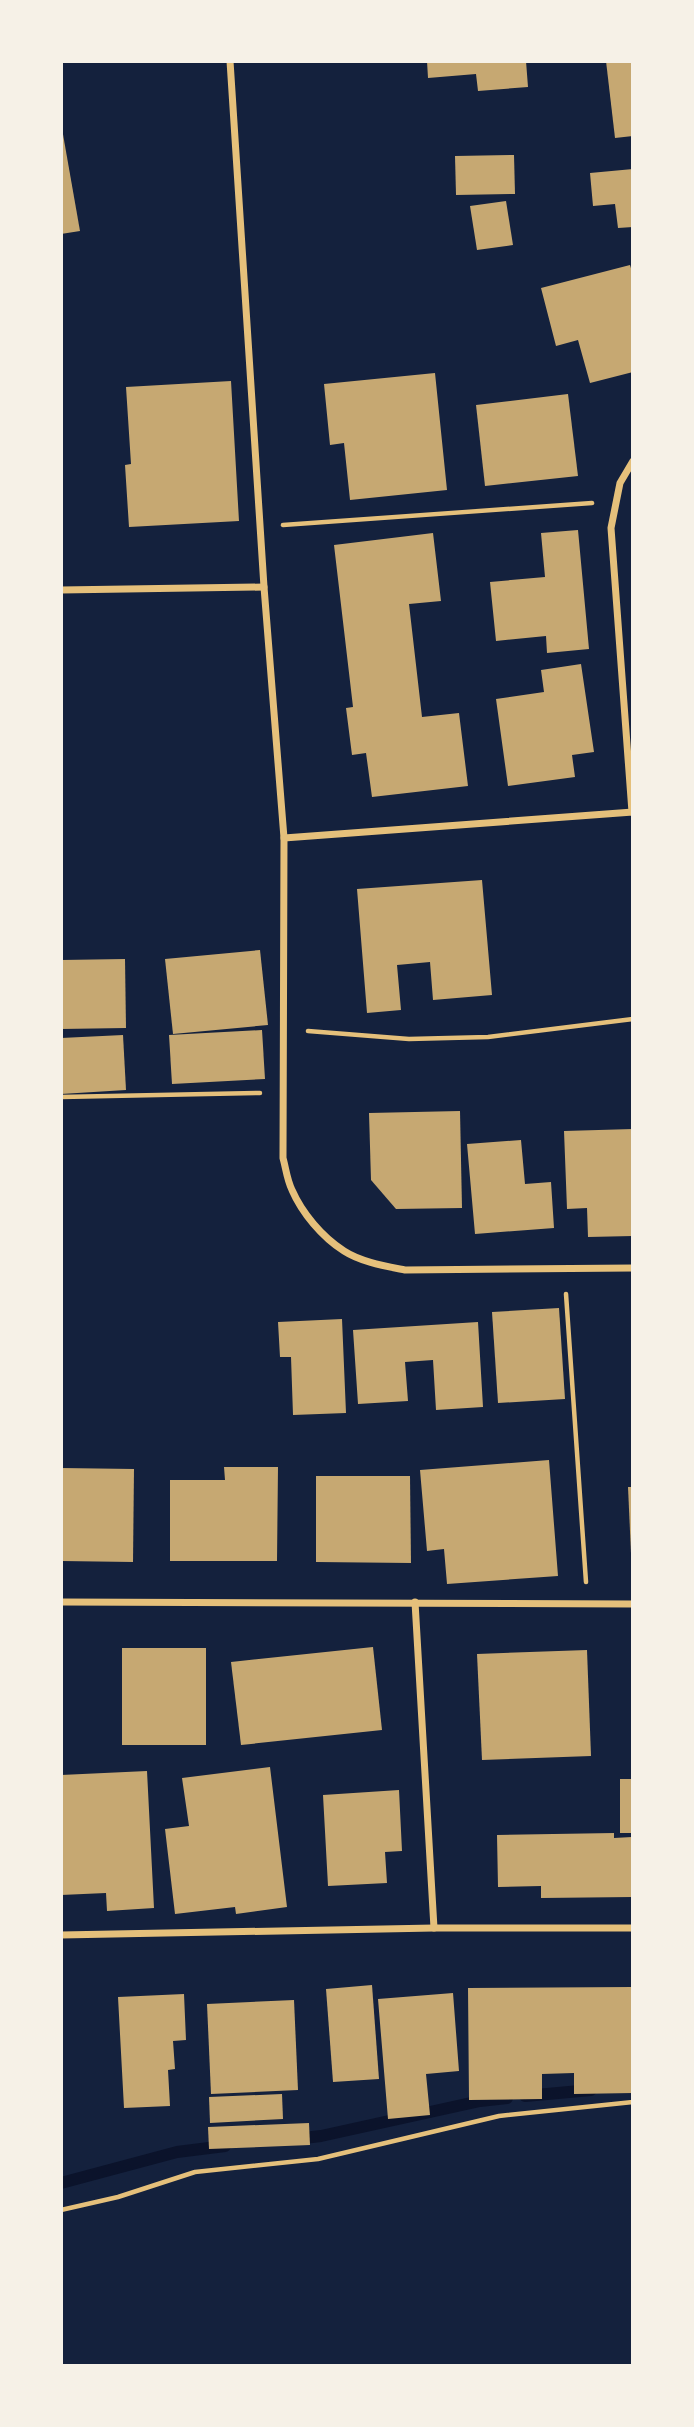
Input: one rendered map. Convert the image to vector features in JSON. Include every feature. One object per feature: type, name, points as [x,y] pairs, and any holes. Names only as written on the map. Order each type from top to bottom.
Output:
[{"type":"street","points":[[230,61],[264,587],[284,838],[283,1158],[291,1189],[314,1224],[344,1252],[405,1270],[633,1268]]},
{"type":"street","points":[[284,838],[632,812],[611,528],[620,483],[633,461]]},
{"type":"street","points":[[61,590],[264,587]]},
{"type":"street","points":[[61,1602],[633,1604]]},
{"type":"street","points":[[415,1602],[434,1927]]},
{"type":"street","points":[[61,1935],[434,1927],[633,1928]]},
{"type":"path","points":[[260,527],[617,501]]},
{"type":"path","points":[[283,1029],[410,1039],[488,1037],[633,1019]]},
{"type":"path","points":[[61,1097],[283,1093]]},
{"type":"path","points":[[564,1269],[587,1603]]},
{"type":"path","points":[[61,2210],[118,2197],[195,2172],[318,2159],[499,2116],[633,2102]]},
{"type":"building","points":[[427,61],[526,61],[528,87],[478,91],[476,74],[428,78]]},
{"type":"building","points":[[606,61],[633,61],[633,136],[615,138]]},
{"type":"building","points":[[61,123],[80,231],[61,234]]},
{"type":"building","points":[[514,155],[515,194],[456,195],[455,156]]},
{"type":"building","points":[[633,169],[633,227],[618,228],[615,204],[593,206],[590,173]]},
{"type":"building","points":[[506,201],[513,245],[477,250],[470,206]]},
{"type":"building","points":[[630,265],[633,275],[633,372],[590,383],[578,340],[556,346],[541,288]]},
{"type":"building","points":[[435,373],[447,490],[350,500],[344,443],[330,445],[324,384]]},
{"type":"building","points":[[231,381],[239,521],[129,527],[125,465],[131,464],[126,387]]},
{"type":"building","points":[[568,394],[578,476],[485,486],[476,405]]},
{"type":"building","points":[[578,530],[589,649],[547,653],[546,636],[496,641],[490,582],[545,577],[541,533]]},
{"type":"building","points":[[433,533],[441,601],[409,604],[422,717],[459,713],[468,786],[372,797],[366,753],[352,755],[346,708],[353,707],[334,545]]},
{"type":"building","points":[[581,664],[594,752],[572,755],[575,777],[508,786],[496,699],[544,692],[541,670]]},
{"type":"building","points":[[482,880],[492,995],[433,1000],[430,962],[397,965],[401,1010],[367,1013],[357,889]]},
{"type":"building","points":[[260,950],[268,1025],[173,1034],[165,959]]},
{"type":"building","points":[[125,959],[126,1028],[61,1029],[61,960]]},
{"type":"building","points":[[262,1030],[265,1079],[172,1084],[169,1035]]},
{"type":"building","points":[[123,1035],[126,1090],[61,1094],[61,1038]]},
{"type":"building","points":[[460,1111],[462,1208],[396,1209],[371,1180],[369,1113]]},
{"type":"building","points":[[633,1129],[633,1236],[588,1237],[587,1208],[567,1209],[564,1131]]},
{"type":"building","points":[[521,1140],[525,1184],[551,1182],[554,1228],[475,1234],[467,1144]]},
{"type":"building","points":[[559,1308],[565,1399],[498,1403],[492,1312]]},
{"type":"building","points":[[342,1319],[346,1413],[293,1415],[291,1357],[280,1357],[278,1322]]},
{"type":"building","points":[[478,1322],[483,1407],[436,1410],[433,1360],[405,1362],[408,1401],[358,1404],[353,1330]]},
{"type":"building","points":[[549,1460],[558,1576],[447,1584],[444,1549],[427,1551],[420,1470]]},
{"type":"building","points":[[224,1467],[278,1467],[277,1561],[170,1561],[170,1480],[225,1480]]},
{"type":"building","points":[[61,1468],[134,1469],[133,1562],[61,1561]]},
{"type":"building","points":[[316,1476],[410,1476],[411,1563],[316,1562]]},
{"type":"building","points":[[628,1487],[633,1487],[633,1553],[631,1553]]},
{"type":"building","points":[[373,1647],[382,1730],[241,1745],[231,1662]]},
{"type":"building","points":[[122,1648],[206,1648],[206,1745],[122,1745]]},
{"type":"building","points":[[587,1650],[591,1756],[482,1760],[477,1654]]},
{"type":"building","points":[[270,1767],[287,1907],[236,1914],[235,1907],[175,1914],[165,1829],[189,1826],[182,1778]]},
{"type":"building","points":[[147,1771],[154,1908],[107,1911],[106,1893],[61,1895],[61,1775]]},
{"type":"building","points":[[620,1779],[633,1779],[633,1833],[620,1833]]},
{"type":"building","points":[[399,1790],[402,1851],[385,1852],[387,1883],[328,1886],[323,1795]]},
{"type":"building","points":[[614,1833],[614,1838],[632,1837],[633,1897],[541,1898],[541,1886],[498,1887],[497,1835]]},
{"type":"building","points":[[372,1985],[379,2079],[333,2082],[326,1989]]},
{"type":"building","points":[[633,1987],[633,2093],[574,2094],[574,2073],[542,2074],[542,2099],[469,2100],[468,1988]]},
{"type":"building","points":[[453,1993],[459,2071],[426,2074],[430,2115],[388,2119],[378,1999]]},
{"type":"building","points":[[184,1994],[186,2040],[173,2041],[175,2069],[168,2070],[170,2106],[124,2108],[118,1997]]},
{"type":"building","points":[[294,2000],[298,2090],[211,2094],[207,2004]]},
{"type":"building","points":[[282,2094],[283,2119],[210,2123],[209,2097]]},
{"type":"building","points":[[309,2123],[310,2145],[209,2149],[208,2127]]},
{"type":"waterway","points":[[525,2096],[591,2090]]},
{"type":"waterway","points":[[295,2139],[321,2136],[480,2101],[507,2098]]},
{"type":"waterway","points":[[61,2183],[177,2152],[225,2146]]}]
